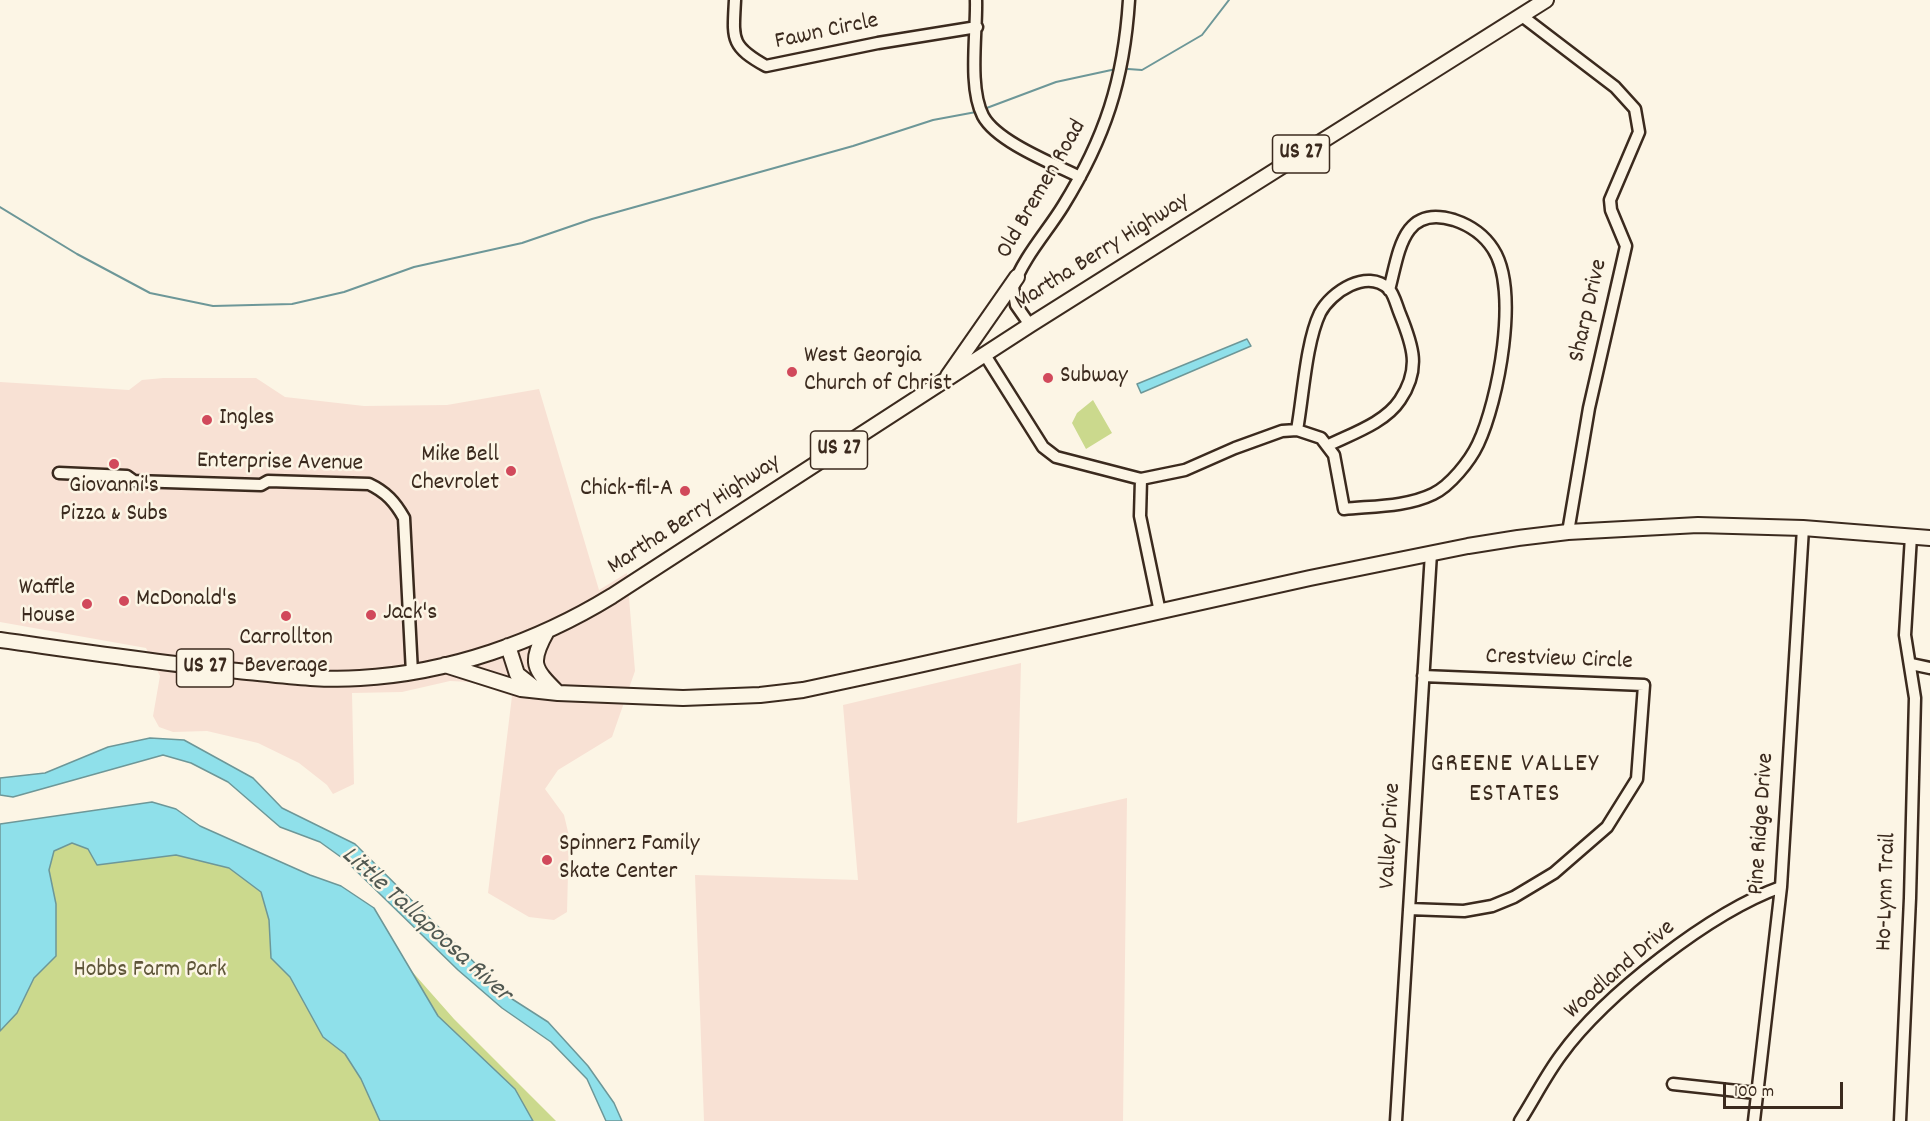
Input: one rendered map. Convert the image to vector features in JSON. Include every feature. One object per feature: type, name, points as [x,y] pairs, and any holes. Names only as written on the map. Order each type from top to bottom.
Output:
[{"type":"main road","name":"Martha Berry Highway","points":[[0,640],[195,667],[306,678],[360,678],[412,673],[445,665],[508,646],[547,631],[612,596],[1030,325],[1546,0]]},
{"type":"main road","points":[[945,381],[1017,277]]},
{"type":"main road","points":[[445,665],[558,693],[683,698],[803,690],[1431,553],[1568,532],[1698,525],[1803,528],[1930,538]]},
{"type":"main road","points":[[547,631],[536,651],[535,664],[540,674],[558,693]]},
{"type":"main road","points":[[508,646],[521,685]]},
{"type":"street","name":"Fawn Circle","points":[[735,0],[734,34],[743,53],[766,66],[878,43],[976,27]]},
{"type":"street","points":[[976,0],[975,85],[983,116],[1015,144],[1080,177]]},
{"type":"street","name":"Old Bremen Road","points":[[1030,325],[1013,299],[1013,287],[1080,177],[1103,133],[1123,58],[1129,0]]},
{"type":"street","name":"Sharp Drive","points":[[1522,16],[1615,87],[1629,101],[1638,118],[1639,132],[1610,201],[1611,210],[1626,246],[1590,408],[1568,532]]},
{"type":"street","points":[[985,355],[1043,447],[1056,457],[1141,479],[1185,470],[1235,447],[1282,431],[1297,430],[1321,438],[1327,446],[1334,455],[1340,477],[1344,509],[1413,502],[1435,493],[1464,466],[1477,446],[1490,411],[1507,301],[1494,250],[1465,224],[1444,217],[1428,216],[1413,224],[1403,241],[1389,290],[1413,347],[1410,381],[1400,401],[1386,416],[1327,446]]},
{"type":"street","points":[[1297,430],[1313,336],[1320,314],[1339,291],[1353,284],[1368,281],[1389,290]]},
{"type":"street","name":"Enterprise Avenue","points":[[59,473],[127,476],[134,482],[261,485],[268,481],[369,484],[383,490],[395,503],[404,518],[412,673]]},
{"type":"street","points":[[1141,479],[1140,516],[1160,612]]},
{"type":"street","name":"Pine Ridge Drive","points":[[1754,1121],[1781,887],[1803,528]]},
{"type":"street","name":"Ho-Lynn Trail","points":[[1900,1121],[1910,898],[1915,698],[1905,635],[1911,536]]},
{"type":"street","name":"Valley Drive","points":[[1396,1121],[1431,553]]},
{"type":"street","points":[[1911,664],[1930,668]]},
{"type":"street","name":"Crestview Circle","points":[[1409,909],[1464,911],[1503,901],[1554,873],[1607,827],[1637,778],[1644,685],[1423,676]]},
{"type":"street","name":"Woodland Drive","points":[[1520,1121],[1560,1055],[1595,1016],[1678,944],[1765,893],[1781,887]]},
{"type":"street","points":[[1673,1084],[1756,1093]]},
{"type":"shaded area","points":[[256,378],[285,397],[364,406],[447,405],[539,389],[599,590],[627,573],[635,671],[612,737],[558,770],[545,789],[564,815],[569,836],[567,912],[554,920],[529,917],[488,893],[512,696],[470,682],[450,681],[402,692],[352,693],[354,784],[333,794],[327,785],[299,763],[258,743],[207,731],[173,732],[159,727],[153,716],[160,676],[146,648],[0,622],[0,382],[129,390],[142,380]]},
{"type":"shaded area","points":[[1021,663],[1017,823],[1127,798],[1123,1121],[704,1121],[695,875],[858,880],[843,705]]},
{"type":"green space","points":[[1093,400],[1112,433],[1086,449],[1072,423],[1077,413]]},
{"type":"green space","name":"Hobbs Farm Park","points":[[143,804],[348,899],[454,1019],[556,1121],[0,1121],[0,827]]},
{"type":"water","points":[[1247,339],[1251,346],[1141,393],[1137,384]]},
{"type":"water","name":"Little Tallapoosa River","points":[[150,738],[184,740],[253,778],[282,808],[355,844],[509,997],[548,1022],[588,1066],[614,1103],[622,1121],[606,1121],[587,1079],[551,1042],[502,1008],[458,970],[345,860],[320,842],[280,827],[228,782],[191,763],[163,755],[13,797],[0,795],[0,778],[45,773],[108,747]]},
{"type":"water","points":[[152,802],[176,809],[200,826],[310,875],[341,886],[374,908],[438,1016],[515,1089],[533,1121],[380,1121],[361,1079],[345,1054],[323,1037],[290,977],[271,958],[269,920],[261,892],[229,868],[176,855],[97,865],[88,849],[72,843],[54,851],[49,870],[56,904],[56,956],[34,978],[17,1013],[0,1031],[0,824]]},
{"type":"waterway","points":[[1128,69],[1142,70],[1202,35],[1229,0]]},
{"type":"waterway","points":[[984,109],[1056,82],[1116,69]]},
{"type":"waterway","points":[[0,207],[77,254],[150,293],[213,306],[292,304],[344,292],[414,267],[522,243],[592,219],[853,146],[933,120],[976,112]]},
{"type":"place","name":"West Georgia Church of Christ","points":[[792,372]]},
{"type":"place","name":"Subway","points":[[1048,378]]},
{"type":"place","name":"Ingles","points":[[207,420]]},
{"type":"place","name":"Giovanni's Pizza & Subs","points":[[114,464]]},
{"type":"place","name":"Mike Bell Chevrolet","points":[[511,471]]},
{"type":"place","name":"Chick-fil-A","points":[[685,491]]},
{"type":"place","name":"McDonald's","points":[[124,601]]},
{"type":"place","name":"Waffle House","points":[[87,604]]},
{"type":"place","name":"Jack's","points":[[371,615]]},
{"type":"place","name":"Carrollton Beverage","points":[[286,616]]},
{"type":"place","name":"Spinnerz Family Skate Center","points":[[547,860]]},
{"type":"district","name":"GREENE VALLEY ESTATES","points":[[1515,781]]}]
